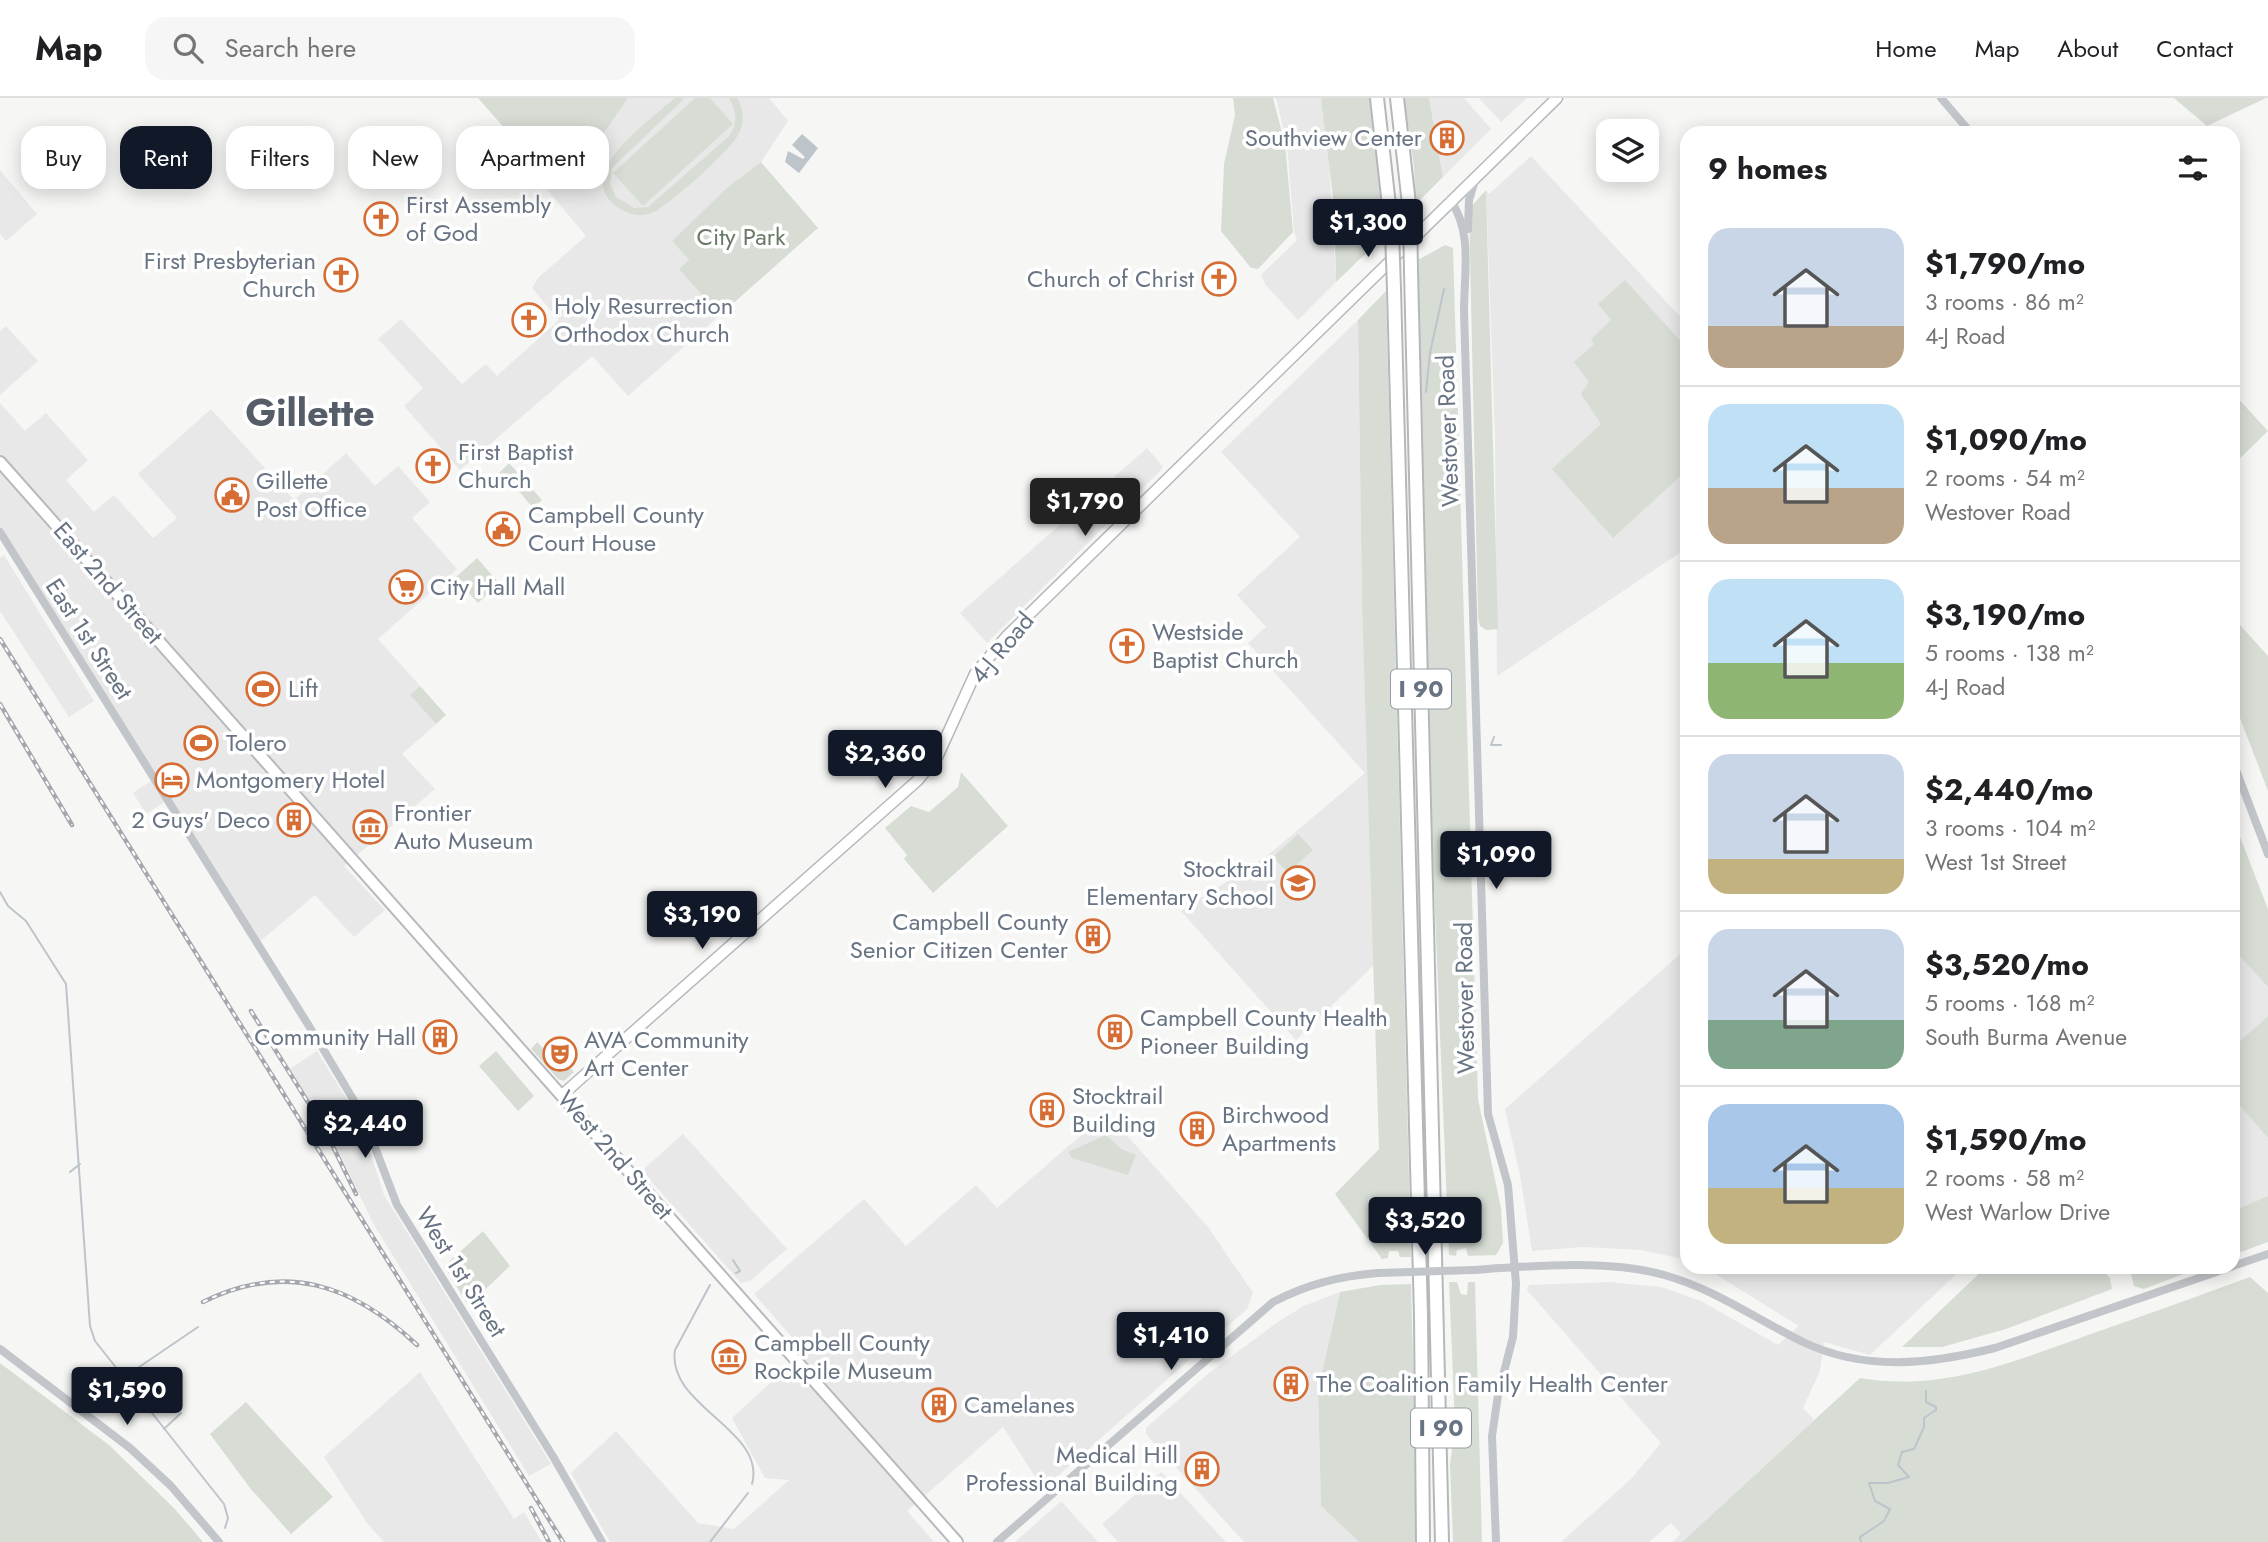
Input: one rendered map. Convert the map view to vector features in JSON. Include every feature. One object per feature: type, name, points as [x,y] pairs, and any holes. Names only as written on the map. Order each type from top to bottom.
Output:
[{"type":"highway","name":"I 90","points":[[1377,98],[1384,136],[1394,289],[1421,1316],[1423,1542]]},
{"type":"highway","name":"I 90","points":[[1397,98],[1410,213],[1412,271],[1425,900],[1439,1313],[1442,1542]]},
{"type":"main road","name":"4-J Road","points":[[562,1095],[918,780],[938,755],[975,674],[997,647],[1450,200],[1558,98]]},
{"type":"main road","name":"East 2nd Street","points":[[0,462],[215,705]]},
{"type":"main road","name":"West 2nd Street","points":[[215,705],[957,1542]]},
{"type":"street","points":[[1941,98],[1965,126]]},
{"type":"street","points":[[1465,234],[1468,228],[1469,200],[1477,176]]},
{"type":"street","name":"Westover Road","points":[[1450,200],[1462,218],[1465,234],[1464,324],[1488,1114],[1508,1185],[1515,1268],[1513,1337],[1498,1395],[1492,1436],[1496,1542]]},
{"type":"street","name":"East 1st Street","points":[[0,532],[146,766]]},
{"type":"street","name":"West 1st Street","points":[[146,766],[363,1116],[397,1205],[554,1458],[602,1542]]},
{"type":"street","points":[[2240,780],[2268,854]]},
{"type":"street","points":[[2240,1264],[2268,1254]]},
{"type":"street","points":[[997,1542],[1273,1302],[1318,1282],[1342,1276],[1515,1268],[1603,1267],[1651,1271],[1708,1291],[1804,1342],[1831,1353],[1890,1363],[1955,1358],[1995,1348],[2212,1274]]},
{"type":"street","points":[[0,1349],[130,1448],[177,1493],[219,1542]]},
{"type":"shaded area","points":[[628,98],[769,98],[788,121],[761,162],[728,188],[672,241],[689,260],[680,269],[720,315],[628,396],[592,356],[460,470],[404,406],[423,388],[378,339],[401,319],[462,384],[486,364],[497,376],[559,320],[532,288],[539,277],[586,236],[547,189],[609,189],[608,126]]},
{"type":"shaded area","points":[[1276,98],[1321,98],[1327,130],[1336,282],[1298,320],[1265,284],[1261,275],[1297,240],[1294,232],[1287,144]]},
{"type":"shaded area","points":[[1429,98],[1464,98],[1491,129],[1443,177]]},
{"type":"shaded area","points":[[1479,98],[1527,98],[1501,122]]},
{"type":"shaded area","points":[[802,134],[818,148],[799,173],[785,162],[788,151],[803,159],[805,157],[792,145]]},
{"type":"shaded area","points":[[1531,156],[1680,316],[1680,553],[1497,676],[1495,437],[1486,190],[1489,194]]},
{"type":"shaded area","points":[[0,170],[37,214],[6,241],[0,234]]},
{"type":"shaded area","points":[[1358,320],[1362,605],[1374,965],[1296,1040],[1181,911],[1267,856],[1365,773],[1248,643],[1266,627],[1237,595],[1300,537],[1221,452]]},
{"type":"shaded area","points":[[6,326],[38,361],[0,395],[0,331]]},
{"type":"shaded area","points":[[0,403],[25,431],[46,413],[88,460],[66,480],[94,512],[114,495],[153,538],[177,518],[138,474],[211,409],[294,500],[346,453],[375,486],[398,466],[430,502],[412,518],[457,569],[378,639],[420,686],[410,695],[436,724],[402,754],[435,789],[344,866],[385,910],[354,937],[315,895],[259,942],[169,799],[146,814],[133,793],[157,777],[0,527]]},
{"type":"shaded area","points":[[1147,448],[1163,467],[1159,472],[987,643],[960,613]]},
{"type":"shaded area","points":[[4,555],[94,701],[69,717],[0,611],[0,558]]},
{"type":"shaded area","points":[[1680,954],[1680,1258],[1641,1250],[1582,1247],[1532,1251],[1520,1175],[1505,1109]]},
{"type":"shaded area","points":[[2240,957],[2268,987],[2268,1016],[2240,1041]]},
{"type":"shaded area","points":[[317,1051],[360,1121],[384,1195],[551,1464],[529,1476],[374,1225],[336,1146],[290,1069]]},
{"type":"shaded area","points":[[2240,1106],[2268,1138],[2268,1196],[2240,1208]]},
{"type":"shaded area","points":[[1107,1113],[1208,1227],[1253,1293],[1247,1309],[1059,1475],[1041,1486],[1003,1427],[907,1511],[934,1542],[610,1542],[571,1473],[616,1431],[698,1523],[734,1529],[789,1480],[765,1478],[732,1418],[790,1365],[798,1344],[754,1294],[864,1199],[906,1246],[976,1185],[997,1208]]},
{"type":"shaded area","points":[[683,1134],[787,1249],[750,1281],[741,1283],[644,1173],[645,1168]]},
{"type":"shaded area","points":[[1715,1274],[1957,1274],[1870,1355],[1824,1342],[1820,1371],[1803,1408],[1814,1420],[1682,1542],[1672,1542],[1681,1534],[1671,1523],[1649,1542],[1561,1542],[1631,1479],[1661,1443],[1527,1290],[1529,1285],[1609,1282],[1661,1287],[1701,1301],[1778,1345],[1799,1326]]},
{"type":"shaded area","points":[[1340,1292],[1318,1390],[1321,1506],[1359,1542],[1244,1542],[1146,1434],[1146,1428],[1209,1373],[1279,1321],[1304,1306]]},
{"type":"shaded area","points":[[420,1372],[514,1519],[524,1512],[542,1542],[384,1542],[367,1523],[324,1457]]},
{"type":"shaded area","points":[[1161,1472],[1226,1542],[1118,1542],[1102,1524]]},
{"type":"shaded area","points":[[1062,1502],[1098,1542],[1015,1542],[1059,1503]]},
{"type":"green space","points":[[478,98],[628,98],[609,126],[503,126]]},
{"type":"green space","points":[[675,98],[685,98],[612,168],[610,184],[616,197],[634,208],[648,207],[728,137],[734,128],[735,118],[729,98],[737,98],[743,116],[740,130],[732,143],[713,164],[665,205],[647,214],[638,215],[620,209],[606,196],[605,189],[609,189],[609,164],[633,134]]},
{"type":"green space","points":[[695,98],[710,98],[733,124],[643,206],[613,173]]},
{"type":"green space","points":[[1233,98],[1273,98],[1285,144],[1293,232],[1258,269],[1251,268],[1221,231],[1224,164],[1235,115]]},
{"type":"green space","points":[[1321,98],[1371,98],[1382,175],[1384,236],[1336,282],[1334,206]]},
{"type":"green space","points":[[1404,98],[1429,98],[1443,177],[1415,205],[1414,167]]},
{"type":"green space","points":[[2174,98],[2266,98],[2207,126]]},
{"type":"green space","name":"City Park","points":[[761,162],[818,228],[720,315],[679,269],[689,260],[672,241],[727,188]]},
{"type":"green space","points":[[1486,190],[1498,629],[1486,630],[1480,626],[1478,617],[1469,209]]},
{"type":"green space","points":[[1445,245],[1453,248],[1478,1099],[1501,1208],[1503,1243],[1496,1255],[1468,1256],[1466,1248],[1457,1250],[1456,1256],[1449,1255],[1432,838],[1416,261]]},
{"type":"green space","points":[[1625,280],[1680,340],[1680,476],[1613,538],[1552,469],[1601,424],[1581,394],[1589,382],[1574,362],[1594,344],[1591,339],[1611,320],[1598,304]]},
{"type":"green space","points":[[1386,291],[1411,1257],[1400,1257],[1398,1251],[1389,1251],[1388,1258],[1382,1259],[1335,1194],[1379,1149],[1362,605],[1358,320]]},
{"type":"green space","points":[[2240,401],[2268,431],[2240,458]]},
{"type":"green space","points":[[509,463],[542,500],[533,508],[513,484],[499,473]]},
{"type":"green space","points":[[477,558],[499,583],[478,603],[455,578]]},
{"type":"green space","points":[[2240,625],[2268,656],[2268,791],[2240,718]]},
{"type":"green space","points":[[420,686],[446,715],[436,724],[410,695]]},
{"type":"green space","points":[[961,772],[1008,826],[933,893],[904,859],[907,855],[885,828],[911,806],[929,812],[958,787]]},
{"type":"green space","points":[[1298,834],[1313,850],[1288,873],[1273,857]]},
{"type":"green space","points":[[2240,837],[2268,909],[2268,987],[2240,957]]},
{"type":"green space","points":[[2268,1016],[2268,1138],[2240,1106],[2240,1041]]},
{"type":"green space","points":[[537,1042],[564,1069],[568,1065],[574,1072],[564,1081],[558,1079],[531,1049]]},
{"type":"green space","points":[[496,1051],[534,1096],[518,1111],[479,1066]]},
{"type":"green space","points":[[1106,1135],[1121,1149],[1136,1155],[1128,1175],[1072,1158],[1068,1152]]},
{"type":"green space","points":[[2268,1196],[2268,1242],[2240,1252],[2240,1208]]},
{"type":"green space","points":[[483,1231],[510,1266],[473,1301],[466,1302],[444,1266]]},
{"type":"green space","points":[[1979,1274],[2106,1274],[2110,1278],[2112,1289],[2006,1329],[1942,1347],[1902,1347]]},
{"type":"green space","points":[[2131,1274],[2184,1274],[2144,1289],[2134,1286]]},
{"type":"green space","points":[[2250,1277],[2268,1293],[2268,1542],[1682,1542],[1860,1378],[1919,1381],[1976,1372],[2032,1355]]},
{"type":"green space","points":[[1449,1282],[1457,1282],[1461,1294],[1467,1295],[1468,1282],[1475,1282],[1482,1542],[1453,1542],[1450,1465],[1455,1426]]},
{"type":"green space","points":[[1411,1284],[1418,1542],[1359,1542],[1321,1506],[1318,1390],[1340,1292],[1380,1285]]},
{"type":"green space","points":[[0,1363],[109,1445],[174,1508],[203,1542],[0,1542]]},
{"type":"green space","points":[[246,1402],[333,1497],[291,1534],[250,1488],[210,1434]]},
{"type":"waterway","points":[[1426,392],[1430,353],[1444,289]]},
{"type":"waterway","points":[[1494,737],[1491,745],[1501,745]]},
{"type":"waterway","points":[[0,892],[8,906],[26,921],[66,984],[90,1326],[95,1341],[224,1504],[228,1518],[225,1528]]},
{"type":"waterway","points":[[70,1172],[80,1164]]},
{"type":"waterway","points":[[733,1260],[740,1271],[736,1273]]},
{"type":"waterway","points":[[710,1285],[675,1350],[676,1370],[685,1387],[699,1403],[745,1448],[753,1465],[752,1484]]},
{"type":"waterway","points":[[123,1378],[198,1327]]},
{"type":"waterway","points":[[1861,1542],[1860,1537],[1884,1521],[1890,1509],[1875,1501],[1869,1483],[1888,1483],[1909,1477],[1898,1465],[1902,1452],[1914,1449],[1924,1427],[1924,1418],[1936,1410],[1936,1407],[1926,1402],[1926,1391]]},
{"type":"waterway","points":[[164,1429],[181,1413]]},
{"type":"waterway","points":[[710,1542],[748,1493]]},
{"type":"railway","points":[[0,639],[563,1542]]},
{"type":"railway","points":[[0,704],[72,825]]},
{"type":"railway","points":[[251,1011],[324,1128],[356,1194]]},
{"type":"railway","points":[[203,1302],[233,1290],[262,1283],[290,1282],[317,1286],[343,1294],[368,1307],[417,1345]]},
{"type":"railway","points":[[531,1508],[549,1542]]},
{"type":"place","name":"Southview Center","points":[[1447,138]]},
{"type":"place","name":"First Assembly of God","points":[[381,219]]},
{"type":"place","name":"First Presbyterian Church","points":[[341,275]]},
{"type":"place","name":"Church of Christ","points":[[1219,279]]},
{"type":"place","name":"Holy Resurrection Orthodox Church","points":[[529,320]]},
{"type":"place","name":"First Baptist Church","points":[[433,466]]},
{"type":"place","name":"Gillette Post Office","points":[[232,495]]},
{"type":"place","name":"Campbell County Court House","points":[[503,529]]},
{"type":"place","name":"City Hall Mall","points":[[406,587]]},
{"type":"place","name":"Westside Baptist Church","points":[[1127,646]]},
{"type":"place","name":"Lift","points":[[263,689]]},
{"type":"place","name":"Tolero","points":[[201,743]]},
{"type":"place","name":"Montgomery Hotel","points":[[172,780]]},
{"type":"place","name":"2 Guys' Deco","points":[[294,820]]},
{"type":"place","name":"Frontier Auto Museum","points":[[370,827]]},
{"type":"place","name":"Stocktrail Elementary School","points":[[1298,883]]},
{"type":"place","name":"Campbell County Senior Citizen Center","points":[[1093,936]]},
{"type":"place","name":"Campbell County Health Pioneer Building","points":[[1115,1032]]},
{"type":"place","name":"Community Hall","points":[[440,1037]]},
{"type":"place","name":"AVA Community Art Center","points":[[560,1054]]},
{"type":"place","name":"Stocktrail Building","points":[[1047,1110]]},
{"type":"place","name":"Birchwood Apartments","points":[[1197,1129]]},
{"type":"place","name":"Campbell County Rockpile Museum","points":[[729,1357]]},
{"type":"place","name":"The Coalition Family Health Center","points":[[1291,1384]]},
{"type":"place","name":"Camelanes","points":[[939,1405]]},
{"type":"place","name":"Medical Hill Professional Building","points":[[1202,1469]]},
{"type":"district","name":"Gillette","points":[[310,413]]}]
